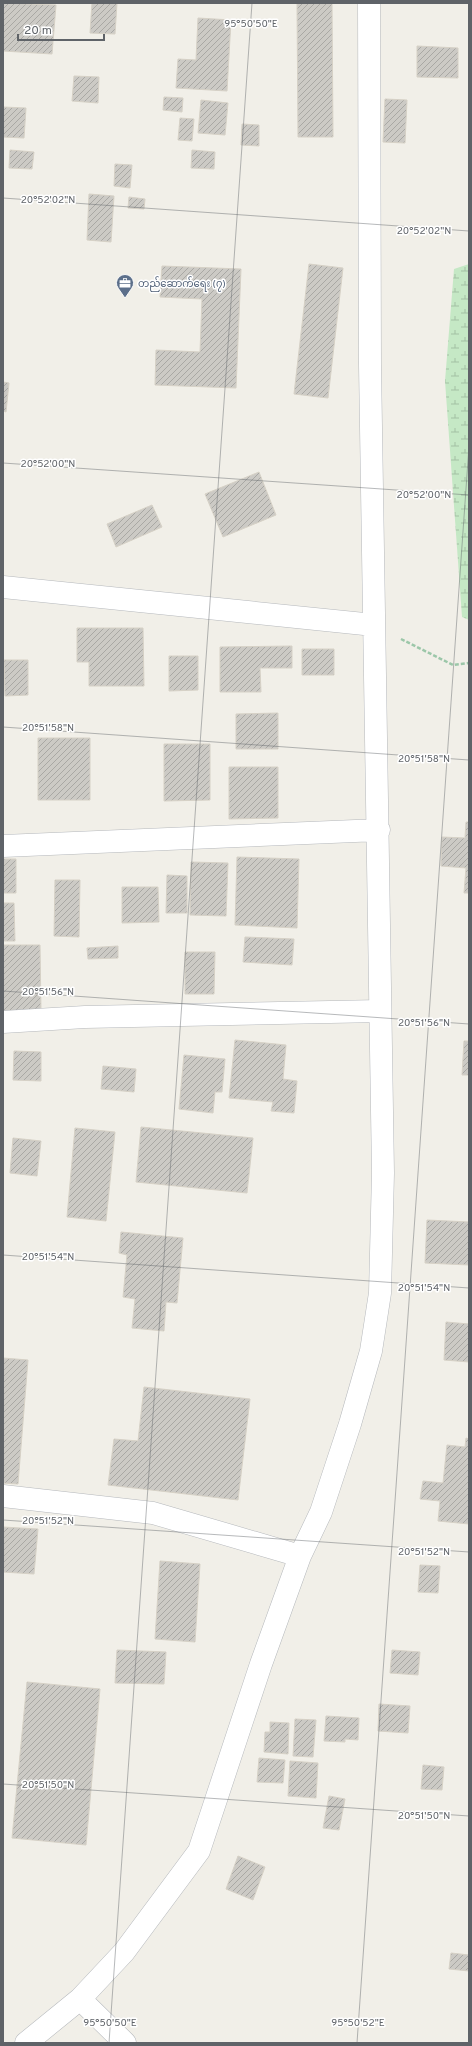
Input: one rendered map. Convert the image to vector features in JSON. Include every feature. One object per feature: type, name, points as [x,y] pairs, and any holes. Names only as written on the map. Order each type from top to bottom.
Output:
[{"type":"street","points":[[26,2043],[80,1999],[124,1952],[199,1851],[261,1664],[300,1556],[321,1512],[350,1424],[371,1350],[380,1293],[383,1173],[379,830],[370,357],[369,3]]},
{"type":"street","points":[[3,587],[374,625]]},
{"type":"street","points":[[3,846],[379,830]]},
{"type":"street","points":[[3,1022],[85,1017],[380,1011]]},
{"type":"street","points":[[3,1496],[153,1513],[300,1556]]},
{"type":"street","points":[[80,1999],[125,2043]]},
{"type":"path","points":[[374,625],[453,665],[469,663]]},
{"type":"green space","points":[[469,264],[469,620],[462,617],[445,381],[454,269]]},
{"type":"building","points":[[3,3],[56,5],[52,54],[3,51]]},
{"type":"building","points":[[92,3],[117,3],[115,34],[90,33]]},
{"type":"building","points":[[297,3],[332,3],[333,137],[298,137]]},
{"type":"building","points":[[198,18],[231,20],[227,91],[176,88],[178,59],[196,60]]},
{"type":"building","points":[[417,46],[458,48],[458,78],[417,77]]},
{"type":"building","points":[[74,76],[99,77],[98,103],[72,101]]},
{"type":"building","points":[[164,97],[183,98],[182,112],[163,110]]},
{"type":"building","points":[[385,99],[407,100],[405,143],[383,142]]},
{"type":"building","points":[[201,100],[228,103],[225,135],[198,133]]},
{"type":"building","points":[[3,107],[26,108],[24,138],[3,137]]},
{"type":"building","points":[[180,118],[194,119],[192,141],[178,140]]},
{"type":"building","points":[[242,124],[259,125],[259,146],[241,145]]},
{"type":"building","points":[[10,150],[34,152],[32,169],[9,168]]},
{"type":"building","points":[[192,150],[215,152],[214,169],[191,168]]},
{"type":"building","points":[[115,164],[132,165],[130,188],[114,186]]},
{"type":"building","points":[[89,194],[114,196],[111,242],[87,240]]},
{"type":"building","points":[[129,197],[145,199],[144,209],[128,208]]},
{"type":"building","points":[[309,264],[343,268],[328,398],[294,394]]},
{"type":"building","points":[[162,266],[241,269],[236,388],[155,385],[156,350],[200,352],[202,299],[160,297]]},
{"type":"building","points":[[3,382],[9,383],[6,412],[3,411]]},
{"type":"building","points":[[259,472],[276,515],[223,537],[205,494]]},
{"type":"building","points":[[152,505],[162,527],[116,547],[107,524]]},
{"type":"building","points":[[77,628],[143,628],[144,686],[89,686],[89,662],[77,662]]},
{"type":"building","points":[[292,646],[292,668],[260,668],[261,692],[220,692],[220,647]]},
{"type":"building","points":[[302,649],[334,649],[334,675],[302,675]]},
{"type":"building","points":[[169,656],[198,656],[198,690],[169,691]]},
{"type":"building","points":[[4,660],[28,660],[28,695],[5,696]]},
{"type":"building","points":[[278,713],[278,749],[236,749],[236,714]]},
{"type":"building","points":[[38,738],[90,738],[90,800],[38,800]]},
{"type":"building","points":[[164,744],[210,744],[210,800],[164,801]]},
{"type":"building","points":[[229,767],[278,767],[278,818],[229,819]]},
{"type":"building","points":[[466,822],[469,822],[469,893],[464,893],[466,868],[441,866],[442,837],[465,838]]},
{"type":"building","points":[[237,857],[299,859],[297,928],[235,925]]},
{"type":"building","points":[[3,859],[16,859],[16,893],[3,893]]},
{"type":"building","points":[[191,862],[228,863],[226,916],[190,915]]},
{"type":"building","points":[[167,875],[187,876],[187,913],[166,913]]},
{"type":"building","points":[[55,880],[80,880],[79,937],[54,936]]},
{"type":"building","points":[[122,887],[158,887],[159,922],[122,923]]},
{"type":"building","points":[[3,903],[14,903],[15,941],[3,941]]},
{"type":"building","points":[[245,937],[294,939],[292,965],[243,962]]},
{"type":"building","points":[[3,945],[40,945],[41,1012],[3,1012]]},
{"type":"building","points":[[118,946],[118,958],[88,959],[87,948]]},
{"type":"building","points":[[185,952],[215,952],[214,994],[185,994]]},
{"type":"building","points":[[235,1040],[286,1045],[283,1079],[297,1081],[294,1113],[271,1111],[273,1102],[229,1098]]},
{"type":"building","points":[[464,1041],[469,1041],[469,1075],[462,1075]]},
{"type":"building","points":[[14,1051],[41,1052],[41,1081],[13,1080]]},
{"type":"building","points":[[184,1055],[225,1059],[222,1092],[215,1092],[213,1113],[179,1109]]},
{"type":"building","points":[[103,1066],[136,1069],[134,1092],[101,1089]]},
{"type":"building","points":[[141,1127],[253,1138],[247,1193],[136,1182]]},
{"type":"building","points":[[75,1128],[115,1132],[106,1221],[67,1217]]},
{"type":"building","points":[[13,1138],[41,1141],[37,1176],[10,1173]]},
{"type":"building","points":[[427,1220],[469,1222],[469,1265],[425,1263]]},
{"type":"building","points":[[121,1232],[183,1238],[177,1303],[166,1302],[164,1331],[132,1328],[135,1299],[123,1297],[127,1255],[119,1253]]},
{"type":"building","points":[[446,1322],[469,1324],[469,1362],[444,1360]]},
{"type":"building","points":[[3,1358],[28,1360],[18,1484],[3,1483]]},
{"type":"building","points":[[144,1387],[250,1399],[238,1500],[108,1485],[114,1439],[138,1441]]},
{"type":"building","points":[[466,1438],[469,1439],[469,1524],[438,1521],[440,1501],[420,1499],[423,1481],[443,1483],[447,1445],[465,1447]]},
{"type":"building","points":[[3,1527],[38,1529],[34,1574],[3,1572]]},
{"type":"building","points":[[160,1561],[200,1564],[195,1642],[155,1639]]},
{"type":"building","points":[[420,1565],[440,1566],[438,1593],[418,1592]]},
{"type":"building","points":[[117,1650],[166,1652],[164,1684],[115,1683]]},
{"type":"building","points":[[392,1650],[420,1652],[418,1675],[390,1673]]},
{"type":"building","points":[[27,1682],[100,1689],[86,1845],[12,1838]]},
{"type":"building","points":[[379,1704],[410,1706],[408,1733],[378,1731]]},
{"type":"building","points":[[326,1716],[359,1718],[358,1740],[345,1739],[345,1742],[324,1741]]},
{"type":"building","points":[[295,1719],[316,1720],[313,1757],[293,1756]]},
{"type":"building","points":[[270,1722],[289,1723],[288,1754],[264,1752],[265,1732],[270,1732]]},
{"type":"building","points":[[259,1758],[285,1760],[283,1783],[257,1782]]},
{"type":"building","points":[[290,1761],[318,1763],[316,1798],[288,1796]]},
{"type":"building","points":[[423,1765],[444,1767],[442,1790],[421,1789]]},
{"type":"building","points":[[329,1796],[345,1799],[339,1830],[323,1828]]},
{"type":"building","points":[[238,1856],[265,1867],[253,1900],[226,1889]]},
{"type":"building","points":[[451,1953],[469,1955],[469,1971],[449,1969]]},
{"type":"place","name":"တည်ဆောက်ရေး (၇)","points":[[125,298]]}]
